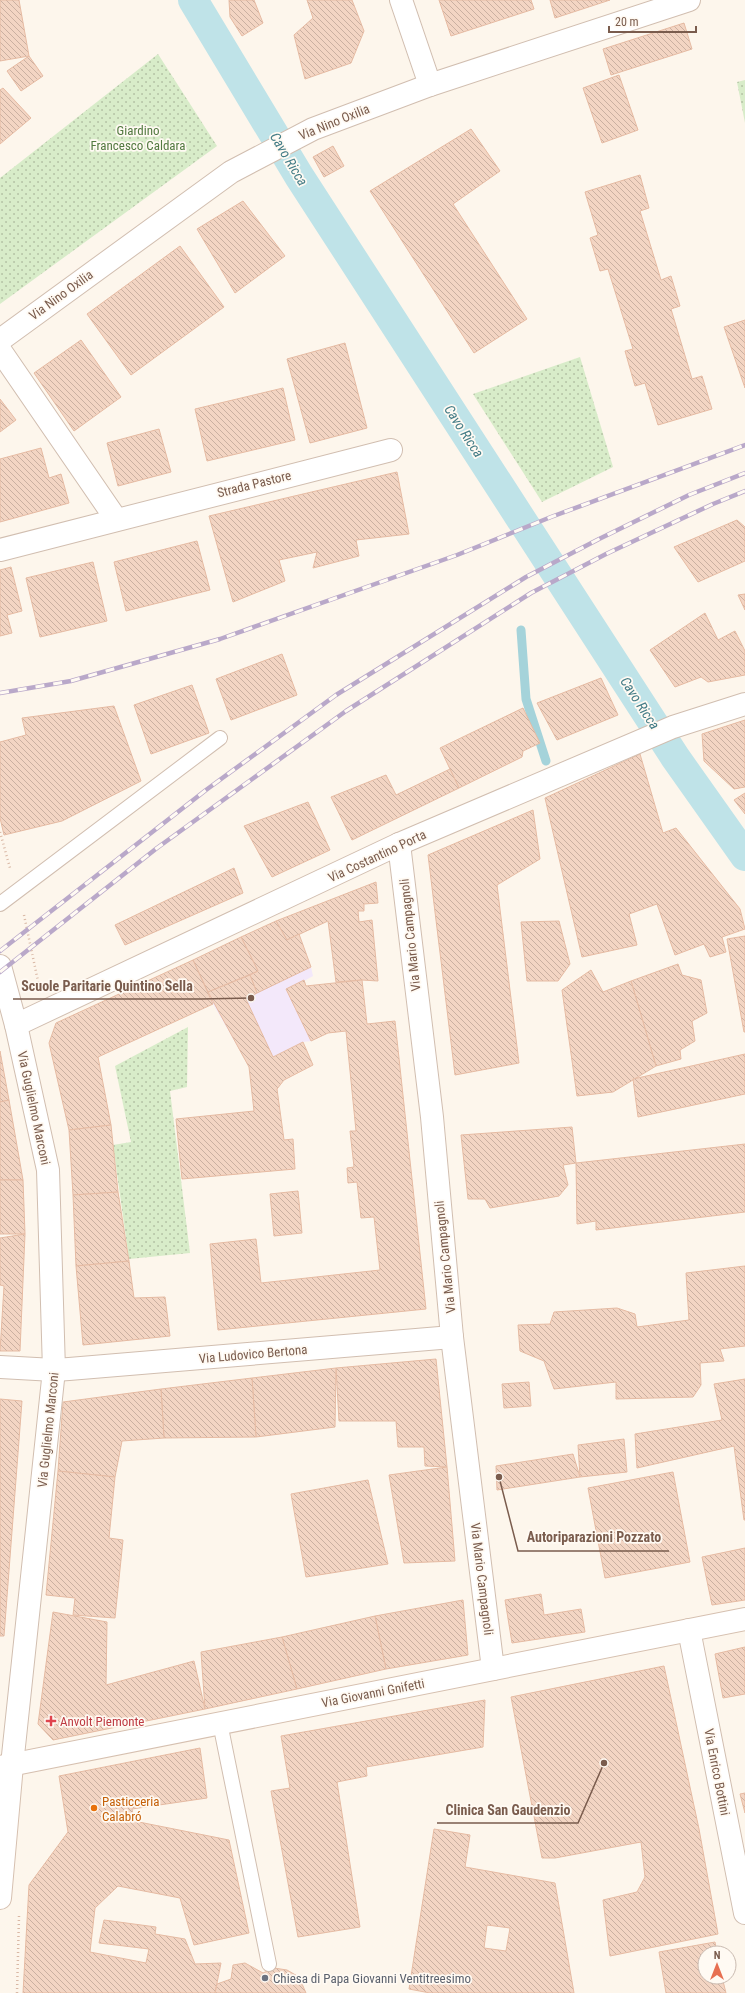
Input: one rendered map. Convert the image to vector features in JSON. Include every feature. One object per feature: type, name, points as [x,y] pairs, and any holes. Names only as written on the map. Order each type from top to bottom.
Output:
[{"type":"street","points":[[401,0],[430,85]]},
{"type":"street","name":"Via Nino Oxilia","points":[[0,340],[231,172],[314,129],[430,85],[689,0]]},
{"type":"street","points":[[0,350],[116,519]]},
{"type":"street","name":"Strada Pastore","points":[[0,550],[116,519],[391,450]]},
{"type":"street","name":"Via Costantino Porta","points":[[16,1025],[399,844],[638,741],[673,727],[745,704]]},
{"type":"street","name":"Via Mario Campagnoli","points":[[399,844],[432,1117],[452,1337],[493,1669]]},
{"type":"street","name":"Via Guglielmo Marconi","points":[[0,966],[16,1025],[48,1170],[54,1370],[6,1766],[0,1898]]},
{"type":"street","name":"Via Ludovico Bertona","points":[[0,1367],[54,1370],[452,1337]]},
{"type":"street","name":"Via Giovanni Gnifetti","points":[[6,1766],[745,1619]]},
{"type":"street","name":"Via Enrico Bottini","points":[[689,1630],[745,1913]]},
{"type":"lane","points":[[0,904],[220,738]]},
{"type":"lane","points":[[220,1723],[269,1964]]},
{"type":"path","points":[[17,1993],[19,1913]]},
{"type":"shaded area","points":[[276,921],[287,940],[299,934],[311,967],[313,976],[288,990],[312,1041],[303,1042],[250,1068],[213,1004],[193,960]]},
{"type":"green space","name":"Giardino Francesco Caldara","points":[[158,54],[217,146],[0,304],[0,178]]},
{"type":"green space","points":[[745,80],[745,123],[737,82]]},
{"type":"green space","points":[[580,357],[613,467],[542,502],[473,394]]},
{"type":"green space","points":[[188,1027],[187,1087],[170,1091],[190,1253],[129,1259],[113,1145],[131,1142],[115,1066]]},
{"type":"building","points":[[0,0],[19,0],[29,56],[0,61]]},
{"type":"building","points":[[229,0],[254,0],[263,23],[242,36],[230,17]]},
{"type":"building","points":[[307,0],[352,0],[364,31],[351,63],[305,79],[294,35],[313,18]]},
{"type":"building","points":[[439,0],[531,0],[534,9],[451,36]]},
{"type":"building","points":[[550,0],[610,0],[555,18]]},
{"type":"building","points":[[684,23],[692,49],[611,75],[603,49]]},
{"type":"building","points":[[29,56],[43,76],[21,91],[7,71]]},
{"type":"building","points":[[619,75],[638,130],[602,143],[583,88]]},
{"type":"building","points":[[3,88],[31,118],[0,144],[0,90]]},
{"type":"building","points":[[471,129],[500,171],[453,204],[527,319],[474,353],[370,191]]},
{"type":"building","points":[[333,146],[344,166],[324,177],[313,157]]},
{"type":"building","points":[[640,175],[649,208],[640,211],[661,280],[671,276],[680,306],[671,309],[692,379],[702,376],[712,409],[658,425],[645,383],[635,386],[625,351],[633,349],[608,269],[600,271],[590,238],[598,235],[585,192]]},
{"type":"building","points":[[243,201],[285,256],[235,293],[197,229]]},
{"type":"building","points":[[180,246],[224,307],[131,375],[87,314]]},
{"type":"building","points":[[745,320],[745,388],[724,327]]},
{"type":"building","points":[[81,340],[121,397],[74,431],[34,373]]},
{"type":"building","points":[[345,343],[367,428],[310,443],[287,359]]},
{"type":"building","points":[[283,388],[295,440],[207,461],[195,409]]},
{"type":"building","points":[[0,399],[16,420],[0,432]]},
{"type":"building","points":[[159,429],[171,472],[118,486],[107,443]]},
{"type":"building","points":[[41,448],[49,478],[61,474],[69,503],[0,522],[0,459]]},
{"type":"building","points":[[397,472],[409,534],[356,540],[359,556],[313,568],[317,552],[279,560],[285,581],[233,602],[209,516]]},
{"type":"building","points":[[737,520],[745,527],[745,561],[698,582],[674,547]]},
{"type":"building","points":[[197,541],[210,590],[126,611],[114,562]]},
{"type":"building","points":[[93,562],[107,621],[40,637],[26,578]]},
{"type":"building","points":[[11,567],[22,611],[7,615],[12,633],[0,636],[0,570]]},
{"type":"building","points":[[745,594],[745,610],[738,595]]},
{"type":"building","points":[[705,613],[718,640],[735,631],[745,651],[745,675],[708,682],[701,677],[675,687],[650,650]]},
{"type":"building","points":[[282,654],[297,695],[231,720],[216,679]]},
{"type":"building","points":[[601,678],[618,715],[557,740],[537,703]]},
{"type":"building","points":[[192,685],[209,733],[151,754],[134,705]]},
{"type":"building","points":[[114,706],[141,781],[62,821],[4,835],[0,818],[0,742],[26,735],[22,718]]},
{"type":"building","points":[[523,708],[540,743],[523,751],[522,757],[459,788],[440,748]]},
{"type":"building","points":[[745,720],[745,787],[734,789],[704,761],[702,734]]},
{"type":"building","points":[[640,754],[663,833],[676,828],[740,909],[745,929],[722,937],[726,952],[710,957],[704,944],[675,955],[657,904],[629,914],[637,945],[582,957],[545,798]]},
{"type":"building","points":[[450,769],[459,788],[352,840],[331,797],[386,775],[396,795]]},
{"type":"building","points":[[745,793],[745,814],[734,800]]},
{"type":"building","points":[[308,802],[330,850],[272,877],[244,826]]},
{"type":"building","points":[[533,810],[540,859],[497,885],[519,1063],[455,1075],[428,855]]},
{"type":"building","points":[[234,868],[243,893],[125,945],[115,925]]},
{"type":"building","points":[[376,882],[378,903],[364,904],[364,911],[358,911],[359,922],[372,920],[378,981],[362,980],[336,982],[328,921],[287,940],[276,921]]},
{"type":"building","points":[[276,921],[287,940],[299,934],[311,967],[257,993],[250,975],[258,971],[241,937]]},
{"type":"building","points":[[559,921],[570,964],[558,981],[527,981],[521,922]]},
{"type":"building","points":[[745,936],[745,1032],[744,1032],[727,939]]},
{"type":"building","points":[[241,937],[258,971],[208,992],[193,960]]},
{"type":"building","points":[[193,960],[213,1004],[98,1057],[111,1125],[69,1130],[49,1043],[56,1023]]},
{"type":"building","points":[[678,964],[682,975],[701,980],[707,1013],[692,1021],[695,1041],[680,1050],[681,1059],[656,1066],[631,981]]},
{"type":"building","points":[[591,970],[603,992],[631,981],[656,1066],[613,1092],[577,1096],[562,990]]},
{"type":"building","points":[[250,975],[257,993],[246,999],[273,1057],[303,1042],[313,1065],[284,1080],[277,1089],[284,1140],[293,1139],[295,1169],[182,1179],[176,1119],[254,1111],[249,1067],[208,992]]},
{"type":"building","points":[[304,980],[306,986],[362,980],[367,1024],[395,1021],[426,1309],[218,1330],[210,1244],[256,1239],[261,1283],[380,1270],[374,1217],[361,1218],[357,1182],[348,1183],[347,1168],[354,1167],[350,1131],[356,1131],[346,1031],[328,1033],[311,1041],[286,989]]},
{"type":"building","points":[[0,1051],[9,1100],[0,1102]]},
{"type":"building","points":[[745,1054],[745,1094],[638,1117],[633,1079]]},
{"type":"building","points":[[9,1100],[23,1180],[0,1180],[0,1102]]},
{"type":"building","points":[[111,1125],[118,1192],[73,1195],[69,1130]]},
{"type":"building","points":[[572,1127],[576,1163],[563,1165],[568,1185],[559,1196],[490,1208],[485,1199],[468,1199],[461,1135]]},
{"type":"building","points":[[745,1144],[745,1212],[596,1230],[596,1221],[577,1224],[576,1163]]},
{"type":"building","points":[[0,1180],[23,1180],[25,1234],[0,1234]]},
{"type":"building","points":[[298,1191],[302,1233],[274,1236],[270,1194]]},
{"type":"building","points":[[118,1192],[129,1261],[76,1266],[73,1195]]},
{"type":"building","points":[[25,1234],[20,1351],[0,1351],[4,1286],[0,1285],[0,1238]]},
{"type":"building","points":[[129,1261],[134,1298],[165,1297],[170,1336],[83,1345],[76,1266]]},
{"type":"building","points":[[745,1266],[745,1346],[720,1349],[724,1361],[700,1363],[701,1385],[693,1397],[616,1399],[616,1382],[554,1389],[544,1361],[520,1351],[518,1325],[550,1324],[554,1312],[617,1308],[635,1314],[637,1327],[689,1320],[686,1273]]},
{"type":"building","points":[[436,1359],[447,1467],[425,1466],[424,1447],[398,1447],[396,1421],[339,1421],[336,1368]]},
{"type":"building","points":[[336,1368],[335,1427],[256,1437],[252,1378]]},
{"type":"building","points":[[252,1378],[256,1437],[164,1438],[161,1389]]},
{"type":"building","points":[[745,1379],[744,1520],[734,1446],[637,1468],[635,1434],[722,1420],[714,1384]]},
{"type":"building","points":[[529,1382],[531,1406],[504,1408],[502,1384]]},
{"type":"building","points":[[161,1389],[164,1438],[122,1441],[115,1477],[58,1471],[63,1402]]},
{"type":"building","points":[[0,1399],[22,1401],[4,1636],[0,1636]]},
{"type":"building","points":[[624,1439],[627,1472],[580,1477],[578,1445]]},
{"type":"building","points":[[573,1454],[580,1477],[497,1490],[496,1466]]},
{"type":"building","points":[[447,1467],[455,1561],[404,1563],[389,1475]]},
{"type":"building","points":[[58,1471],[115,1477],[109,1538],[123,1540],[115,1618],[73,1615],[75,1598],[46,1595]]},
{"type":"building","points":[[673,1472],[690,1562],[605,1578],[588,1488]]},
{"type":"building","points":[[368,1480],[388,1564],[306,1577],[291,1494]]},
{"type":"building","points":[[745,1548],[745,1600],[712,1605],[702,1557]]},
{"type":"building","points":[[541,1594],[544,1615],[581,1609],[585,1632],[512,1643],[505,1600]]},
{"type":"building","points":[[463,1600],[468,1655],[386,1669],[375,1616]]},
{"type":"building","points":[[53,1612],[107,1622],[106,1685],[194,1661],[205,1709],[53,1740],[38,1724]]},
{"type":"building","points":[[375,1616],[386,1669],[297,1689],[282,1637]]},
{"type":"building","points":[[282,1637],[297,1689],[205,1709],[201,1652]]},
{"type":"building","points":[[745,1647],[745,1694],[723,1698],[715,1654]]},
{"type":"building","points":[[664,1666],[699,1829],[718,1934],[610,1956],[603,1900],[637,1892],[645,1877],[641,1842],[555,1858],[542,1858],[511,1697]]},
{"type":"building","points":[[485,1700],[483,1747],[366,1767],[367,1776],[337,1782],[360,1927],[298,1937],[271,1791],[290,1788],[281,1736]]},
{"type":"building","points":[[200,1748],[207,1798],[132,1809],[134,1821],[229,1840],[249,1933],[194,1945],[180,1898],[118,1886],[95,1908],[90,1952],[146,1963],[149,1949],[99,1943],[104,1920],[156,1927],[155,1934],[185,1939],[195,1964],[221,1963],[215,1993],[23,1993],[29,1885],[68,1832],[59,1776]]},
{"type":"building","points":[[745,1793],[745,1813],[740,1794]]},
{"type":"building","points":[[434,1829],[470,1835],[465,1867],[555,1883],[574,1993],[430,1993],[409,1989]],"holes":[[[487,1925],[510,1928],[506,1951],[484,1948]]]},
{"type":"building","points":[[715,1942],[716,1945],[698,1945]]},
{"type":"building","points":[[697,1945],[697,1985],[724,1985],[726,1993],[666,1993],[659,1952]]},
{"type":"building","name":"Chiesa di Papa Giovanni Ventitreesimo","points":[[245,1963],[263,1973],[274,1968],[287,1970],[299,1977],[306,1993],[215,1993],[217,1984],[231,1979],[233,1965]]},
{"type":"waterway","name":"Cavo Ricca","points":[[193,0],[299,176],[675,757],[745,856]]},
{"type":"waterway","points":[[521,630],[526,699],[546,761]]},
{"type":"railway","points":[[0,693],[71,681],[220,639],[457,555],[551,517],[745,445]]},
{"type":"railway","points":[[0,951],[206,790],[336,695],[526,577],[689,495],[745,473]]},
{"type":"railway","points":[[0,972],[157,848],[346,711],[531,593],[606,554],[713,504],[745,491]]},
{"type":"place","name":"Scuole Paritarie Quintino Sella","points":[[251,998]]},
{"type":"place","name":"Autoriparazioni Pozzato","points":[[499,1477]]},
{"type":"place","name":"Anvolt Piemonte","points":[[51,1721]]},
{"type":"place","name":"Clinica San Gaudenzio","points":[[604,1763]]},
{"type":"place","name":"Pasticceria Calabró","points":[[94,1808]]},
{"type":"place","name":"Chiesa di Papa Giovanni Ventitreesimo","points":[[265,1978]]}]
